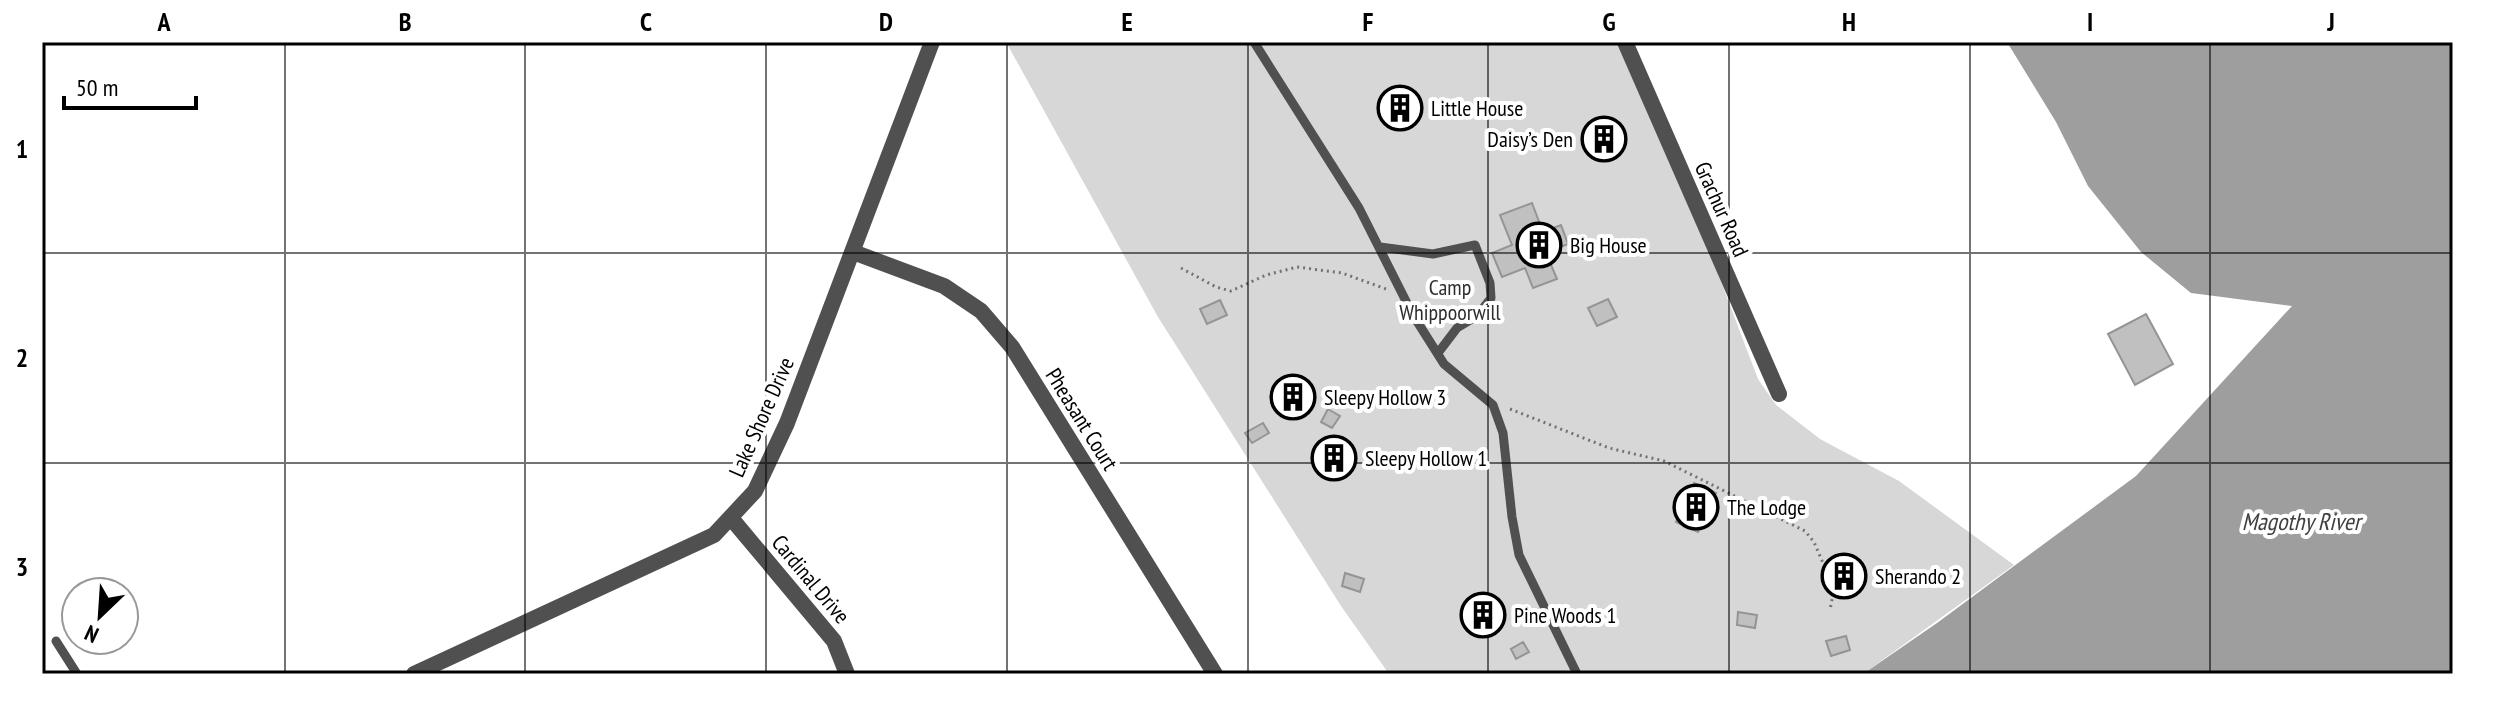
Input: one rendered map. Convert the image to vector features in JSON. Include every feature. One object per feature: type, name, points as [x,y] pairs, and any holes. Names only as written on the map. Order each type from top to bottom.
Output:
[{"type":"street","name":"Lake Shore Drive","points":[[414,674],[714,535],[755,491],[771,460],[853,252],[932,42]]},
{"type":"street","name":"Grachur Road","points":[[1625,42],[1779,394]]},
{"type":"street","name":"Pheasant Court","points":[[853,252],[944,286],[981,311],[1012,347],[1215,674]]},
{"type":"street","name":"Cardinal Drive","points":[[731,518],[834,641],[847,674]]},
{"type":"lane","points":[[1254,42],[1331,161],[1444,364],[1493,405],[1503,433],[1519,555],[1577,674]]},
{"type":"lane","points":[[1380,247],[1433,254],[1475,245],[1490,283],[1491,298],[1477,316],[1457,328],[1438,353]]},
{"type":"lane","points":[[56,641],[77,674]]},
{"type":"path","points":[[1181,268],[1216,287],[1231,291],[1266,275],[1297,267],[1342,273],[1404,296]]},
{"type":"path","points":[[1481,395],[1609,448],[1664,461],[1805,531],[1814,542],[1834,589],[1830,610]]},
{"type":"green space","name":"Camp Whippoorwill","points":[[1006,42],[1618,42],[1717,271],[1758,379],[1776,405],[1820,439],[1899,481],[2014,565],[1863,674],[1389,674],[1341,606],[1158,317]]},
{"type":"water","name":"Magothy River","points":[[2007,42],[2453,42],[2453,674],[1863,674],[2136,476],[2292,306],[2191,293],[2141,252],[2088,186],[2056,122]]},
{"type":"building","name":"Little House","points":[[1392,97],[1411,99],[1408,119],[1390,116]]},
{"type":"building","name":"Daisy’s Den","points":[[1598,130],[1614,138],[1609,148],[1593,140]]},
{"type":"building","name":"Big House","points":[[1532,203],[1543,232],[1561,225],[1568,244],[1546,253],[1557,279],[1533,288],[1525,268],[1502,277],[1492,253],[1512,245],[1500,215]]},
{"type":"building","points":[[1608,299],[1617,317],[1597,326],[1588,308]]},
{"type":"building","points":[[1220,300],[1227,315],[1207,324],[1200,309]]},
{"type":"building","points":[[2146,314],[2173,364],[2135,385],[2108,334]]},
{"type":"building","name":"Sleepy Hollow 3","points":[[1293,387],[1302,399],[1293,406],[1283,395]]},
{"type":"building","points":[[1328,409],[1340,416],[1332,428],[1321,422]]},
{"type":"building","points":[[1263,423],[1269,433],[1252,443],[1245,433]]},
{"type":"building","name":"Sleepy Hollow 1","points":[[1341,450],[1344,462],[1328,467],[1324,455]]},
{"type":"building","name":"The Lodge","points":[[1694,483],[1716,493],[1698,532],[1676,522]]},
{"type":"building","name":"Sherando 2","points":[[1850,567],[1851,583],[1839,584],[1837,569]]},
{"type":"building","points":[[1345,573],[1364,579],[1360,592],[1342,586]]},
{"type":"building","name":"Pine Woods 1","points":[[1479,606],[1491,611],[1486,624],[1474,619]]},
{"type":"building","points":[[1738,612],[1757,615],[1755,628],[1737,625]]},
{"type":"building","points":[[1846,636],[1850,650],[1831,656],[1826,641]]},
{"type":"building","points":[[1523,642],[1529,652],[1516,659],[1511,649]]},
{"type":"place","name":"Little House","points":[[1400,108]]},
{"type":"place","name":"Daisy’s Den","points":[[1604,139]]},
{"type":"place","name":"Big House","points":[[1539,245]]},
{"type":"place","name":"Sleepy Hollow 3","points":[[1293,397]]},
{"type":"place","name":"Sleepy Hollow 1","points":[[1334,458]]},
{"type":"place","name":"The Lodge","points":[[1696,507]]},
{"type":"place","name":"Sherando 2","points":[[1844,576]]},
{"type":"place","name":"Pine Woods 1","points":[[1483,615]]}]
